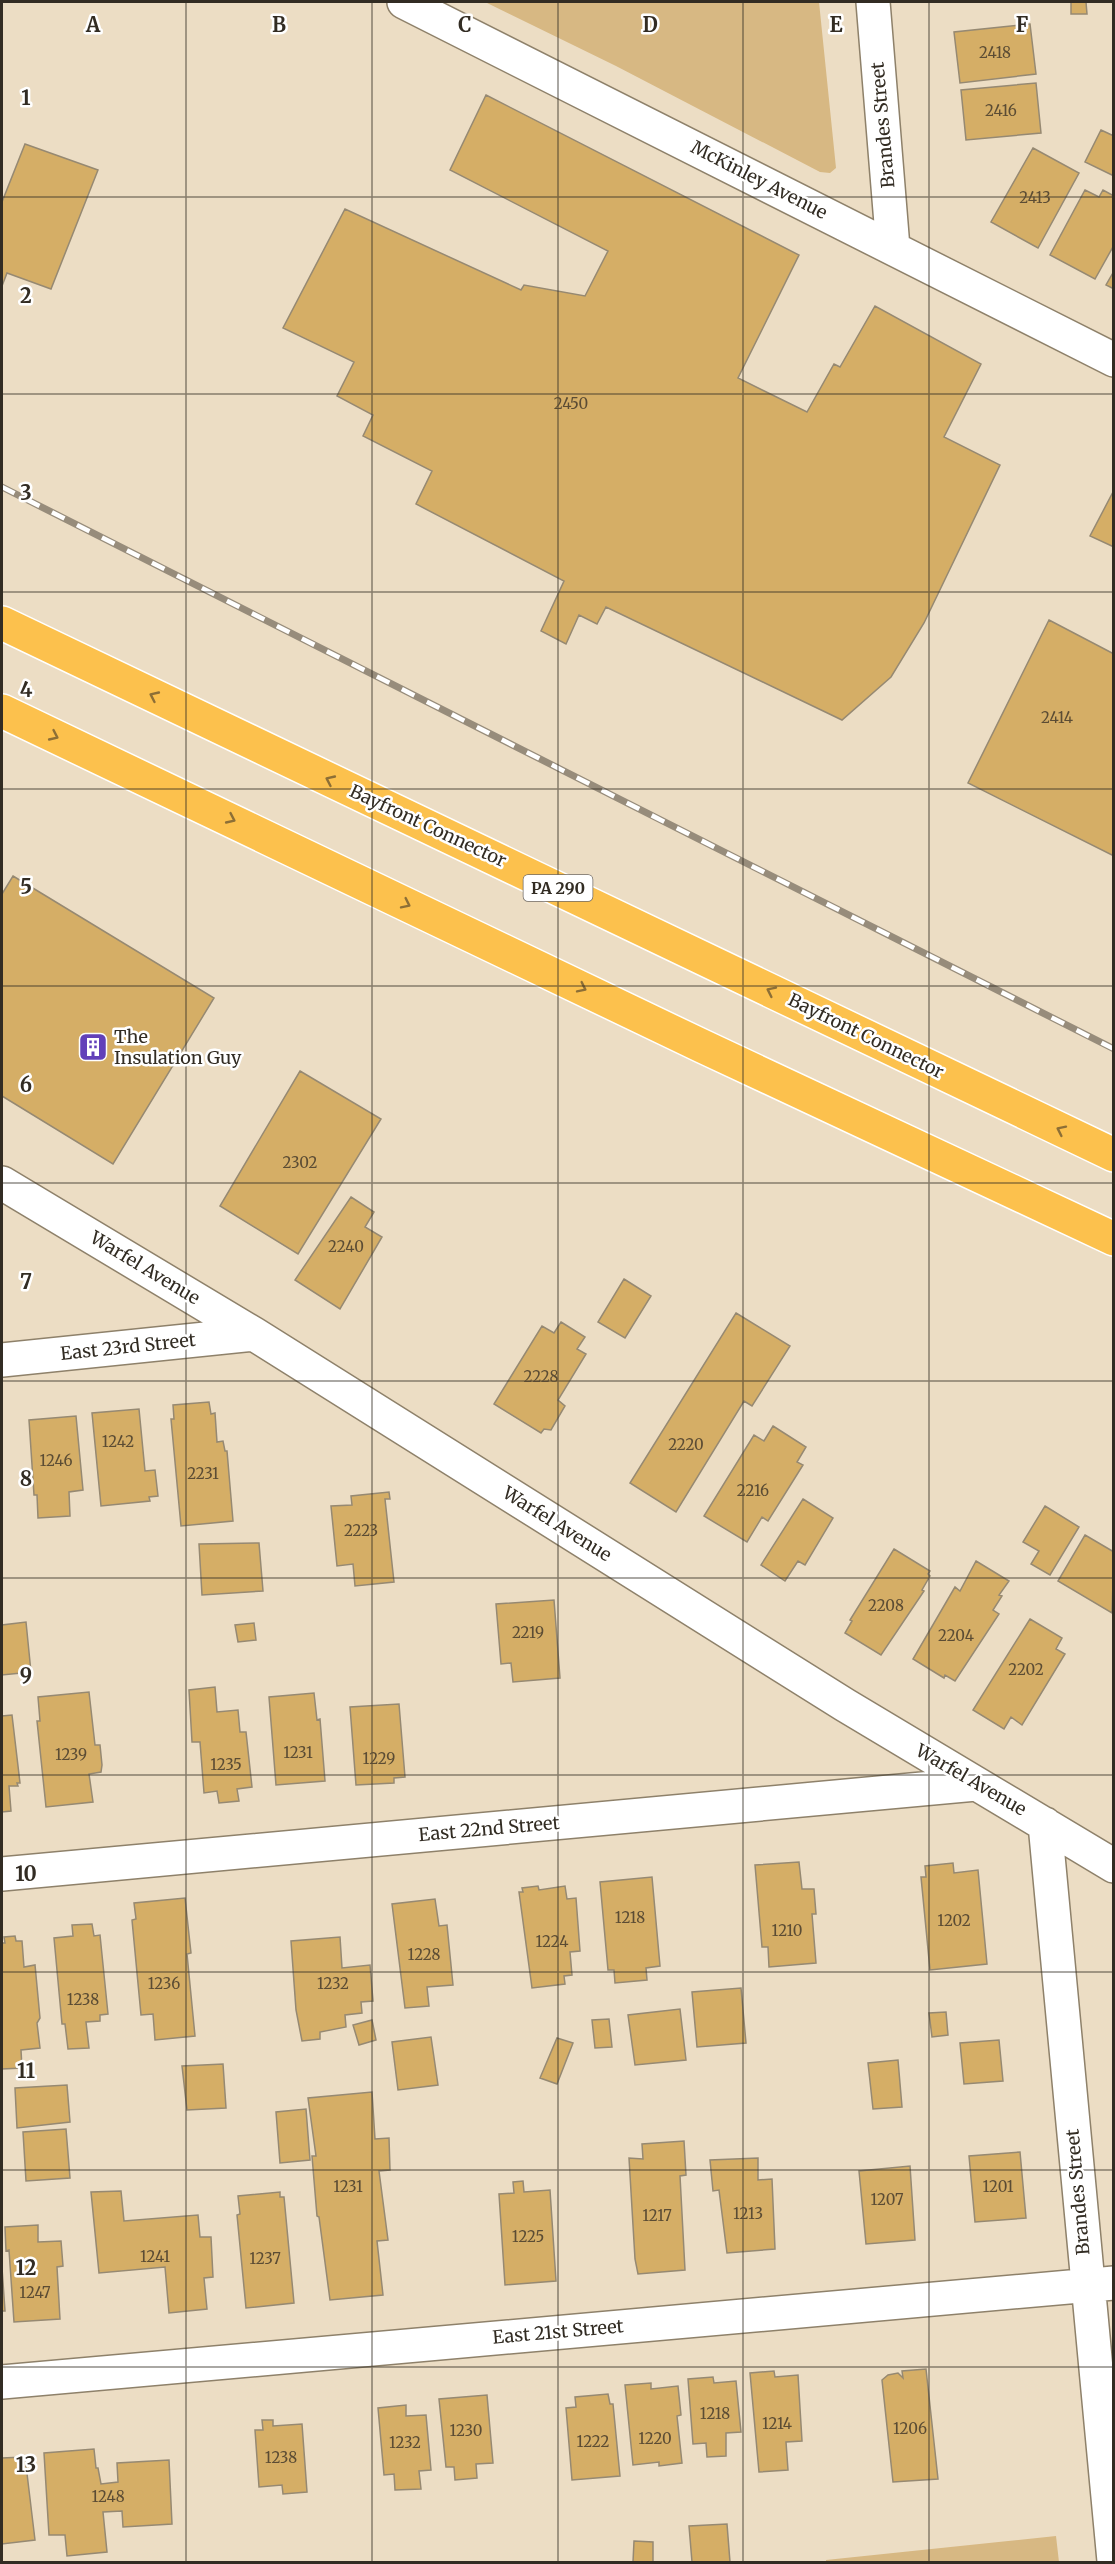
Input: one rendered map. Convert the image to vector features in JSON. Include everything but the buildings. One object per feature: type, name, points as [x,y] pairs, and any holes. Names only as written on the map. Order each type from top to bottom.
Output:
[{"type":"highway","name":"Bayfront Connector","points":[[2,623],[1113,1155]]},
{"type":"highway","points":[[2,711],[702,1046],[1113,1239]]},
{"type":"street","name":"McKinley Avenue","points":[[404,2],[1113,360]]},
{"type":"street","name":"Brandes Street","points":[[873,2],[893,248]]},
{"type":"street","name":"Warfel Avenue","points":[[2,1183],[254,1334],[844,1705],[1113,1866]]},
{"type":"street","name":"East 23rd Street","points":[[2,1359],[254,1334]]},
{"type":"street","name":"East 22nd Street","points":[[2,1874],[976,1784]]},
{"type":"street","name":"Brandes Street","points":[[1045,1824],[1100,2284],[1113,2561]]},
{"type":"street","name":"East 21st Street","points":[[2,2382],[1100,2284]]},
{"type":"shaded area","points":[[485,2],[819,2],[836,168],[830,173],[820,172],[616,66]]},
{"type":"shaded area","points":[[1056,2536],[1059,2562],[826,2562],[826,2560]]},
{"type":"railway","points":[[2,487],[1114,1049]]},
{"type":"place","name":"The Insulation Guy","points":[[93,1047]]}]
